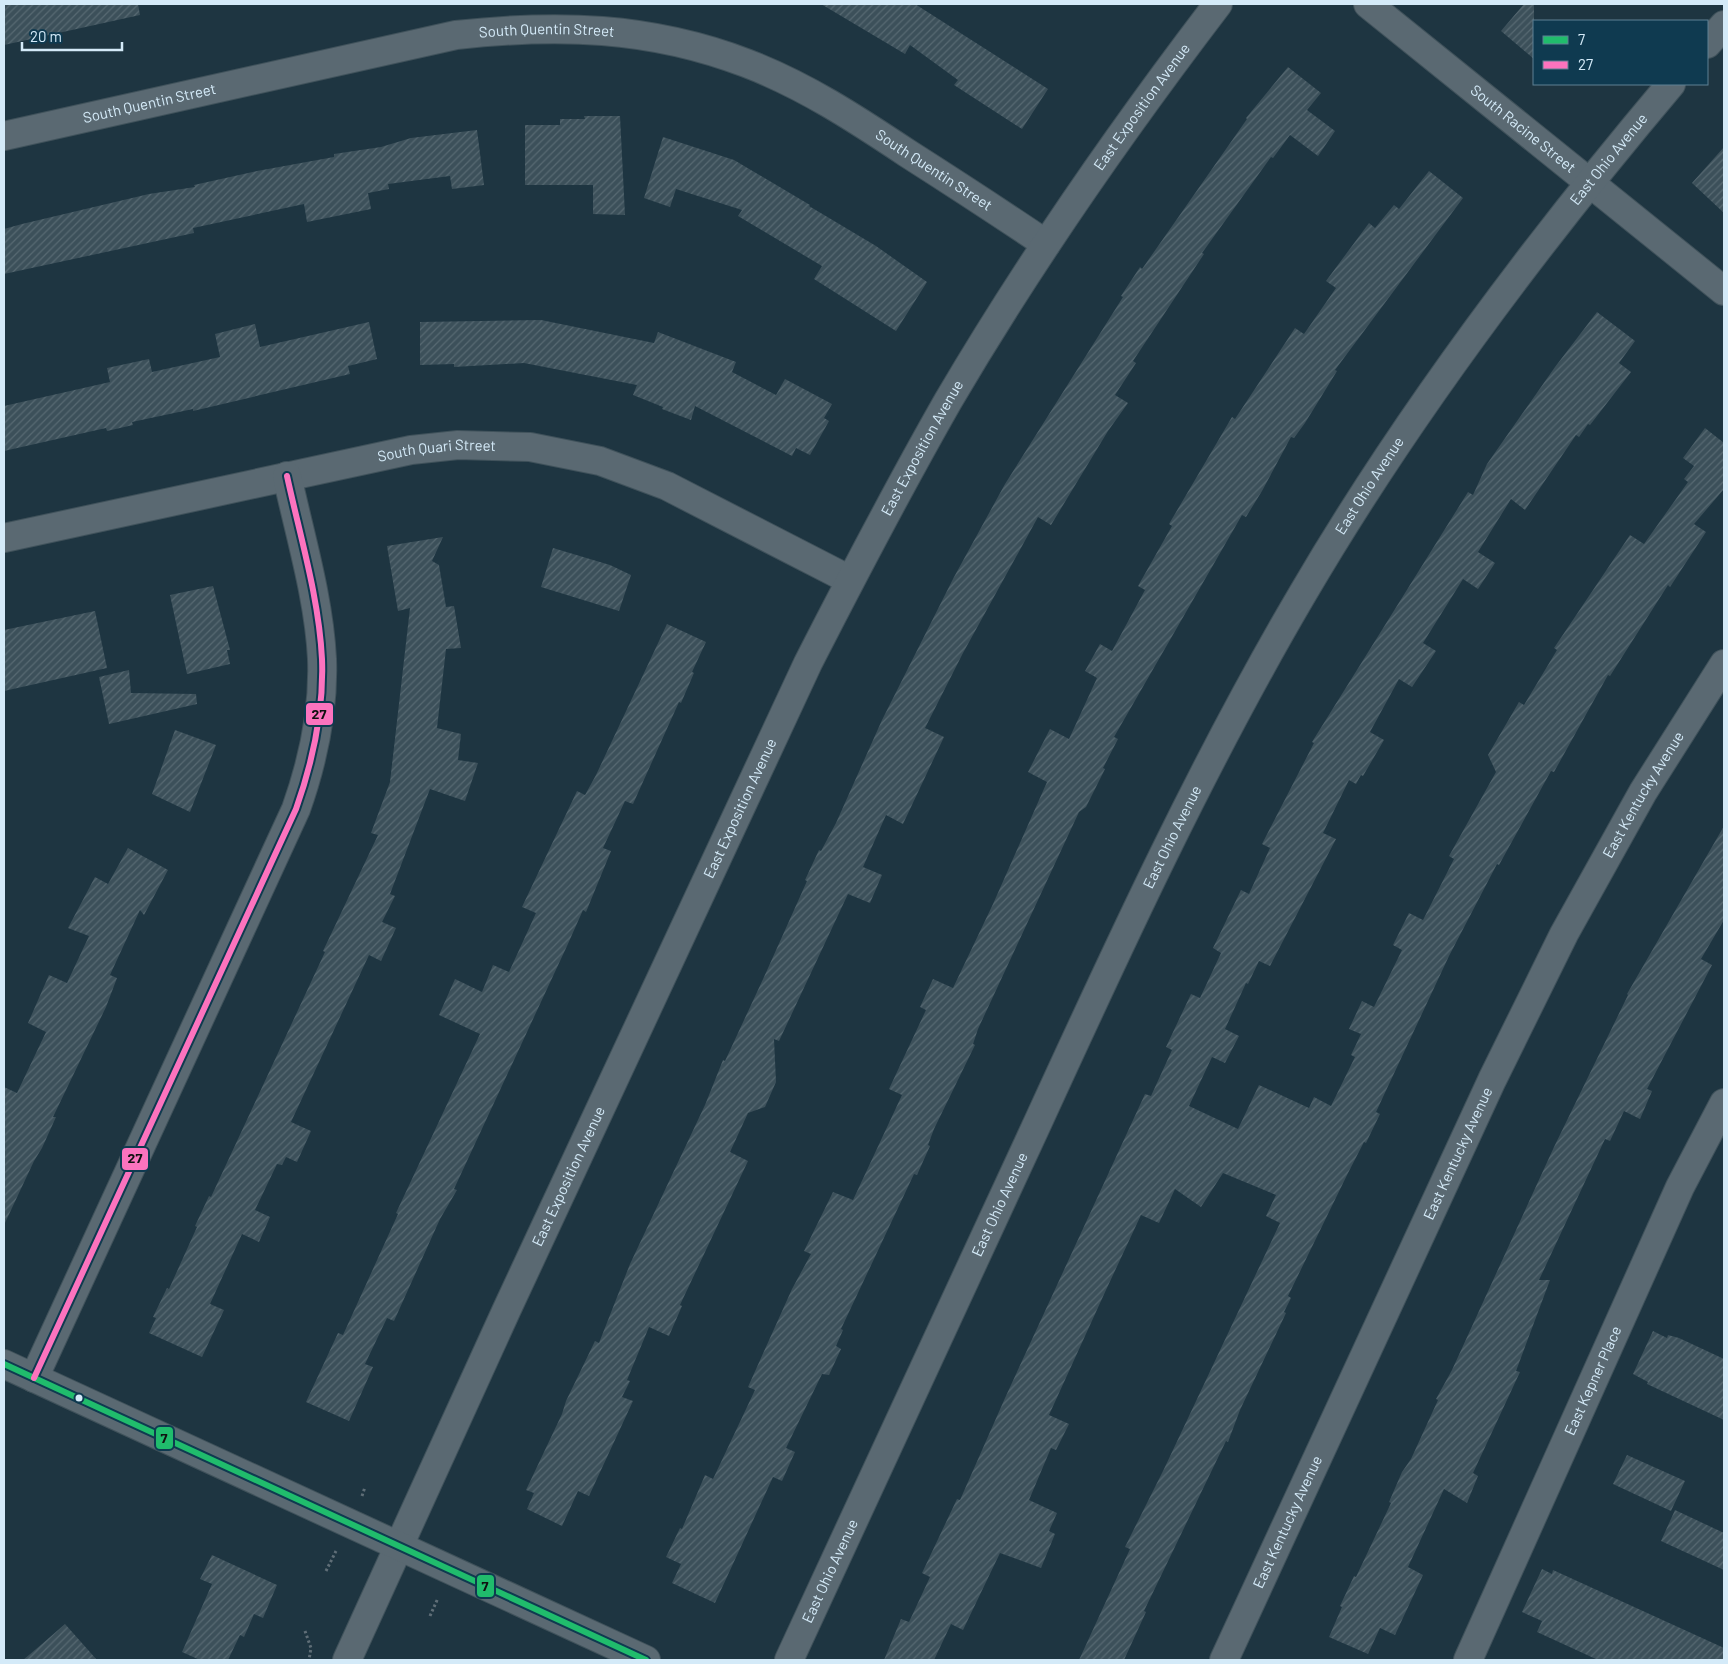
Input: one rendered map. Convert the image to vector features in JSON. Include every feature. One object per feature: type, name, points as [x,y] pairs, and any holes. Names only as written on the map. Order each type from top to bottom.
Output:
[{"type":"street","name":"East Exposition Avenue","points":[[347,1660],[511,1300],[795,690],[850,580],[949,401],[1046,244],[1163,76],[1218,4]]},
{"type":"street","name":"South Racine Street","points":[[1368,4],[1724,291]]},
{"type":"street","points":[[1708,43],[1724,25]]},
{"type":"street","name":"South Quentin Street","points":[[4,136],[456,35],[514,29],[573,28],[632,34],[690,46],[746,63],[799,87],[856,119],[1046,244]]},
{"type":"street","name":"East Ohio Avenue","points":[[789,1660],[1133,915],[1214,750],[1304,591],[1402,436],[1508,286],[1588,182],[1670,85]]},
{"type":"street","name":"South Quari Street","points":[[4,538],[411,450],[458,445],[530,447],[600,461],[667,486],[850,580]]},
{"type":"street","points":[[34,1378],[296,809],[308,773],[319,717],[322,659],[315,602],[287,476]]},
{"type":"street","name":"East Kentucky Avenue","points":[[1224,1660],[1488,1089],[1564,934],[1643,792],[1724,664]]},
{"type":"street","name":"East Kepner Place","points":[[1468,1660],[1680,1187],[1724,1103]]},
{"type":"street","points":[[4,1364],[646,1660]]},
{"type":"path","points":[[305,1631],[311,1648],[309,1660]]},
{"type":"building","points":[[4,4],[138,4],[140,15],[4,45]]},
{"type":"building","points":[[821,4],[915,4],[1048,89],[1022,129],[954,85],[958,80],[910,45],[905,54]]},
{"type":"building","points":[[1524,4],[1534,4],[1533,58],[1501,31]]},
{"type":"building","points":[[1288,67],[1321,93],[1307,110],[1335,131],[1318,156],[1290,135],[1273,158],[1271,157],[1202,253],[1204,254],[1133,361],[1136,363],[1115,395],[1128,403],[1108,431],[1051,525],[1038,517],[963,653],[925,728],[944,737],[903,824],[886,815],[863,867],[882,875],[870,903],[848,894],[779,1041],[774,1039],[776,1082],[765,1107],[748,1113],[730,1152],[748,1161],[680,1305],[682,1306],[669,1336],[649,1327],[627,1380],[630,1381],[622,1397],[633,1401],[589,1496],[578,1491],[562,1526],[527,1509],[534,1493],[526,1490],[562,1414],[566,1401],[595,1341],[599,1343],[630,1264],[705,1105],[723,1060],[725,1061],[764,977],[819,850],[821,851],[836,823],[882,720],[954,577],[1005,484],[1123,297],[1121,296],[1140,267],[1142,269],[1246,118]]},
{"type":"building","points":[[584,116],[620,116],[625,215],[593,214],[593,185],[525,185],[525,125],[560,125],[560,119],[585,119]]},
{"type":"building","points":[[477,130],[484,185],[452,189],[450,176],[388,184],[389,189],[368,193],[371,209],[307,222],[304,204],[193,228],[194,233],[4,274],[4,229],[149,194],[195,187],[194,185],[257,171],[334,157],[334,154],[381,147],[411,138]]},
{"type":"building","points":[[663,137],[734,160],[876,246],[927,282],[896,331],[814,279],[822,266],[738,216],[742,210],[676,189],[670,207],[644,198]]},
{"type":"building","points":[[1724,147],[1724,213],[1692,183]]},
{"type":"building","points":[[1429,171],[1463,198],[1335,370],[1337,371],[1305,423],[1294,438],[1291,437],[1246,517],[1242,515],[1114,737],[1118,739],[1103,768],[1105,769],[1086,807],[1079,812],[978,1029],[973,1044],[975,1045],[934,1129],[928,1145],[930,1146],[917,1175],[914,1174],[841,1329],[843,1330],[836,1346],[841,1349],[829,1375],[822,1374],[786,1448],[795,1452],[782,1481],[773,1477],[715,1603],[672,1583],[681,1564],[666,1557],[680,1528],[682,1529],[705,1475],[713,1479],[755,1390],[748,1387],[792,1289],[811,1254],[804,1251],[833,1192],[853,1200],[902,1095],[889,1089],[926,1010],[920,1007],[933,979],[953,988],[993,904],[1047,782],[1028,772],[1050,729],[1069,739],[1097,678],[1085,671],[1100,644],[1112,651],[1145,590],[1138,586],[1172,526],[1169,524],[1232,417],[1235,419],[1295,328],[1304,334],[1336,288],[1326,281],[1369,223],[1375,228],[1394,205],[1399,209]]},
{"type":"building","points":[[1597,312],[1635,341],[1619,363],[1631,372],[1590,425],[1588,424],[1579,437],[1576,435],[1525,510],[1511,499],[1478,552],[1495,563],[1478,589],[1463,579],[1423,643],[1436,651],[1412,687],[1399,679],[1370,732],[1384,740],[1363,776],[1361,775],[1356,784],[1349,780],[1323,833],[1336,839],[1270,966],[1259,961],[1248,984],[1246,983],[1225,1029],[1239,1036],[1225,1063],[1212,1057],[1189,1106],[1238,1129],[1259,1085],[1309,1108],[1314,1097],[1331,1106],[1355,1057],[1351,1055],[1361,1034],[1349,1029],[1362,1001],[1374,1007],[1402,950],[1393,945],[1409,913],[1423,920],[1454,859],[1449,856],[1496,772],[1488,755],[1519,702],[1524,705],[1557,650],[1554,648],[1630,535],[1644,544],[1688,482],[1684,479],[1694,466],[1683,458],[1705,428],[1724,443],[1724,489],[1694,524],[1706,532],[1670,587],[1668,585],[1610,676],[1608,675],[1554,772],[1551,771],[1499,865],[1497,864],[1449,956],[1376,1112],[1380,1114],[1366,1143],[1364,1142],[1348,1173],[1288,1296],[1291,1298],[1284,1312],[1286,1313],[1240,1410],[1228,1442],[1226,1441],[1144,1611],[1146,1612],[1124,1660],[1079,1660],[1130,1549],[1125,1547],[1164,1469],[1280,1223],[1266,1216],[1276,1195],[1223,1173],[1201,1207],[1175,1189],[1159,1223],[1141,1215],[1106,1290],[1049,1415],[1069,1424],[1056,1450],[1051,1448],[1029,1500],[1057,1513],[1049,1531],[1055,1534],[1041,1568],[1000,1553],[963,1630],[951,1624],[934,1660],[884,1660],[901,1619],[909,1622],[930,1577],[922,1573],[957,1499],[960,1500],[1145,1094],[1151,1096],[1172,1050],[1166,1047],[1191,994],[1200,998],[1221,953],[1213,948],[1241,890],[1249,894],[1270,848],[1262,844],[1314,743],[1312,742],[1468,492],[1473,495],[1487,464],[1555,367]]},
{"type":"building","points":[[541,320],[654,343],[658,332],[736,362],[732,372],[776,395],[785,379],[832,404],[824,418],[829,421],[810,455],[796,448],[792,456],[695,406],[691,420],[662,409],[663,407],[633,395],[637,385],[524,363],[454,367],[454,364],[420,365],[420,322]]},
{"type":"building","points":[[369,322],[377,359],[348,366],[350,374],[193,411],[193,409],[132,422],[133,425],[107,431],[106,428],[4,451],[4,406],[110,382],[107,368],[149,359],[152,372],[220,357],[215,334],[255,324],[260,347]]},
{"type":"building","points":[[443,537],[432,561],[439,565],[446,607],[454,606],[461,648],[446,649],[437,728],[461,734],[458,760],[478,763],[465,801],[430,789],[390,894],[395,896],[382,922],[396,928],[381,961],[369,955],[291,1122],[311,1131],[297,1162],[286,1157],[282,1165],[277,1164],[255,1210],[270,1217],[259,1242],[242,1234],[210,1304],[224,1310],[202,1357],[149,1333],[156,1318],[153,1317],[167,1288],[169,1289],[197,1227],[195,1226],[209,1196],[211,1197],[378,835],[371,833],[390,782],[410,608],[398,611],[387,546]]},
{"type":"building","points":[[553,548],[610,565],[631,575],[619,611],[541,587]]},
{"type":"building","points":[[213,586],[230,650],[227,650],[230,664],[187,674],[170,595]]},
{"type":"building","points":[[95,611],[107,668],[4,691],[4,630]]},
{"type":"building","points":[[667,624],[706,642],[692,672],[694,673],[633,804],[625,801],[603,848],[611,851],[586,912],[583,910],[454,1189],[457,1190],[440,1219],[394,1321],[387,1318],[365,1364],[373,1367],[349,1421],[306,1402],[338,1333],[343,1335],[398,1214],[396,1213],[480,1034],[439,1015],[455,979],[482,992],[493,965],[509,972],[536,913],[522,907],[577,791],[585,795],[596,775]]},
{"type":"building","points":[[129,670],[131,693],[196,694],[197,704],[109,724],[99,677]]},
{"type":"building","points":[[175,730],[216,745],[190,812],[152,794]]},
{"type":"building","points":[[1724,826],[1724,920],[1701,959],[1712,965],[1647,1089],[1652,1091],[1640,1119],[1624,1111],[1610,1141],[1605,1139],[1539,1280],[1550,1280],[1516,1371],[1520,1372],[1473,1473],[1478,1476],[1467,1503],[1444,1489],[1408,1567],[1423,1575],[1395,1635],[1380,1628],[1368,1654],[1329,1637],[1342,1607],[1340,1606],[1391,1503],[1389,1502],[1402,1472],[1411,1459],[1438,1400],[1436,1399],[1452,1370],[1554,1147],[1627,994]]},
{"type":"building","points":[[128,848],[168,870],[144,915],[140,910],[110,975],[117,978],[106,1007],[53,1117],[56,1117],[42,1148],[4,1225],[4,1087],[17,1093],[46,1032],[28,1023],[49,975],[67,983],[89,936],[68,928],[95,877],[108,884]]},
{"type":"building","points":[[1653,1331],[1667,1338],[1668,1335],[1679,1338],[1724,1359],[1724,1420],[1647,1384],[1648,1382],[1633,1374]]},
{"type":"building","points":[[1627,1455],[1685,1481],[1671,1511],[1613,1484]]},
{"type":"building","points":[[1675,1510],[1724,1533],[1724,1570],[1661,1541]]},
{"type":"building","points":[[212,1555],[277,1585],[263,1618],[254,1614],[244,1637],[240,1635],[228,1660],[200,1660],[182,1652],[212,1584],[200,1579]]},
{"type":"building","points":[[1542,1569],[1552,1574],[1553,1570],[1724,1648],[1724,1660],[1598,1660],[1537,1632],[1542,1621],[1522,1612]]},
{"type":"building","points":[[65,1624],[97,1660],[23,1660],[42,1644]]},
{"type":"transit line","name":"27","points":[[34,1378],[296,809],[308,773],[319,717],[322,659],[313,590],[287,476]]},
{"type":"transit line","name":"7","points":[[4,1364],[646,1660]]}]
